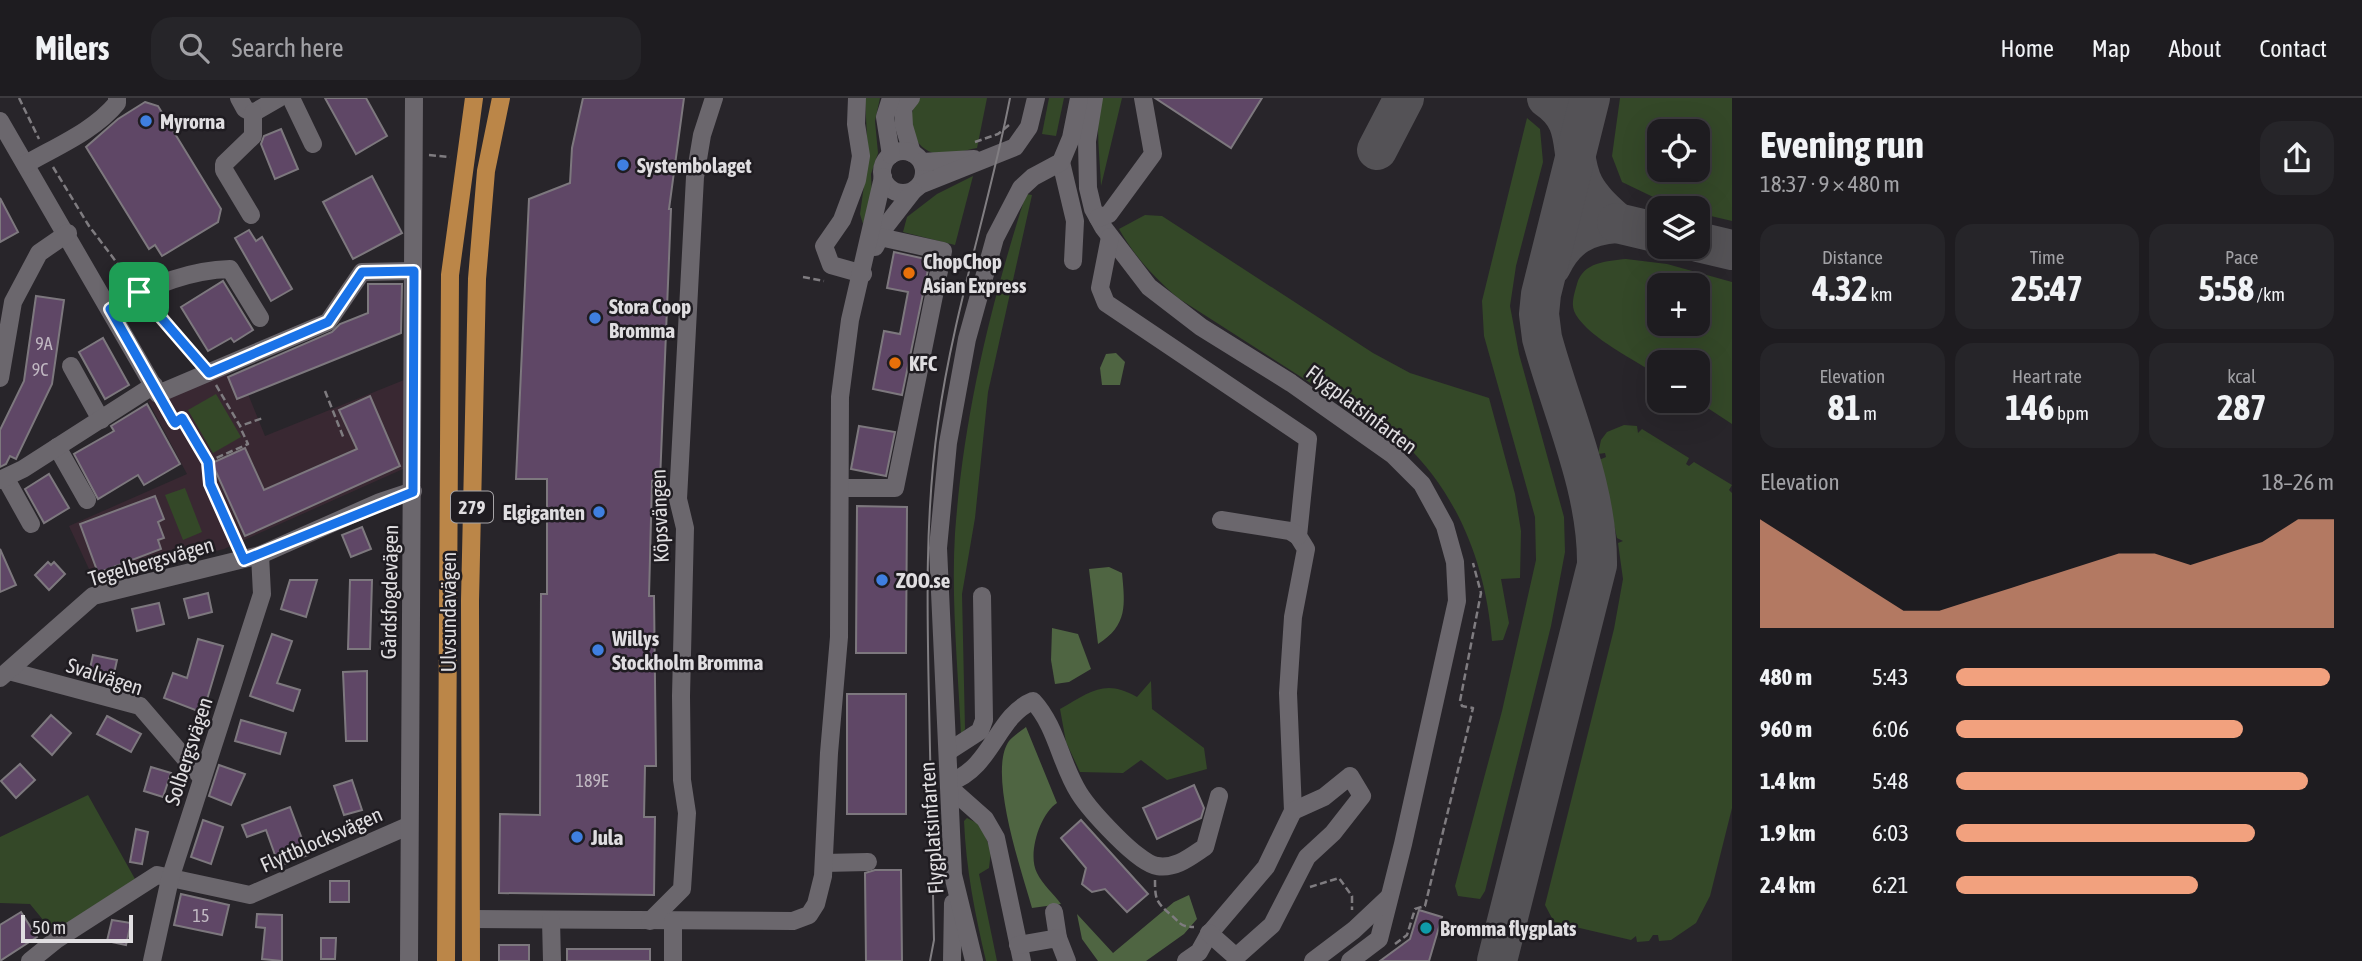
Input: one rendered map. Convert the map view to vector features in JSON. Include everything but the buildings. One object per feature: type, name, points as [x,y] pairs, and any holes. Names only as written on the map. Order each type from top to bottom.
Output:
[{"type":"main road","name":"Ulvsundavägen","points":[[446,961],[450,275],[474,98]]},
{"type":"main road","name":"Ulvsundavägen","points":[[471,961],[470,601],[477,279],[486,171],[501,98]]},
{"type":"main road","points":[[447,919],[471,919]]},
{"type":"street","points":[[26,164],[96,124],[108,115],[117,98]]},
{"type":"street","points":[[239,98],[245,109],[253,113]]},
{"type":"street","points":[[253,113],[279,98]]},
{"type":"street","points":[[290,98],[313,144]]},
{"type":"street","name":"Gårdsfogdevägen","points":[[409,961],[414,98]]},
{"type":"street","name":"Köpsvängen","points":[[650,921],[682,889],[687,813],[682,780],[681,696],[685,528],[678,499],[695,177],[702,135],[715,98]]},
{"type":"street","points":[[857,98],[856,124],[861,156],[857,180],[842,220],[824,246],[831,265],[863,272]]},
{"type":"street","points":[[891,98],[885,117],[891,155]]},
{"type":"street","points":[[863,272],[880,237],[925,174],[904,125],[903,107],[911,98]]},
{"type":"street","points":[[883,177],[895,191],[916,188],[1015,147],[1029,127],[1036,98]]},
{"type":"street","points":[[1073,261],[1076,234],[1061,162],[1071,138],[1079,98]]},
{"type":"street","name":"Flygplatsinfarten","points":[[1094,98],[1087,141],[1088,188],[1104,227],[1149,287],[1201,327],[1290,383],[1393,455],[1422,484],[1445,526],[1455,562],[1457,601],[1379,939],[1350,961]]},
{"type":"street","points":[[1143,98],[1153,154],[1110,214],[1104,227],[1100,288],[1106,303],[1308,439],[1298,536]]},
{"type":"street","points":[[251,215],[224,170],[224,164],[253,136],[253,113]]},
{"type":"street","points":[[0,121],[68,233],[156,389]]},
{"type":"street","points":[[471,919],[780,922],[809,915],[816,904],[824,863],[829,753],[839,637],[840,397],[850,320],[863,272],[883,177],[883,165],[891,155],[901,151],[917,157],[981,159]]},
{"type":"street","name":"Flygplatsinfarten","points":[[974,961],[953,875],[939,548],[948,443],[967,340],[995,238],[1012,202],[1033,177],[1061,162]]},
{"type":"street","points":[[1076,234],[1083,228],[1104,227]]},
{"type":"street","points":[[0,378],[13,302],[39,253],[68,233]]},
{"type":"street","points":[[841,488],[895,488],[943,251],[880,237]]},
{"type":"street","points":[[110,309],[139,292],[201,270],[230,269],[260,318]]},
{"type":"street","points":[[31,524],[3,479],[156,389],[209,373],[328,322],[362,272],[414,271]]},
{"type":"street","points":[[0,287],[13,302]]},
{"type":"street","points":[[71,366],[101,420]]},
{"type":"street","points":[[57,447],[86,500]]},
{"type":"street","name":"Tegelbergsvägen","points":[[4,675],[93,596],[252,558],[368,507],[413,492]]},
{"type":"street","points":[[1186,961],[1199,952],[1209,934],[1266,867],[1293,811],[1288,693],[1293,617],[1306,549],[1298,536],[1290,531],[1221,520]]},
{"type":"street","name":"Solbergsvägen","points":[[152,961],[170,879],[262,594],[252,558]]},
{"type":"street","points":[[949,751],[979,731],[984,720],[982,596]]},
{"type":"street","name":"Svalvägen","points":[[4,675],[140,706],[202,778]]},
{"type":"street","points":[[1058,938],[1020,953],[996,838],[985,819],[950,785],[966,777],[1019,707],[1033,701],[1046,715],[1079,793],[1126,845],[1154,867],[1178,865],[1205,847],[1219,796]]},
{"type":"street","points":[[1209,934],[1236,957],[1272,925],[1307,857],[1333,833],[1362,796],[1350,776],[1324,797],[1293,811]]},
{"type":"street","name":"Flyttblocksvägen","points":[[30,961],[56,940],[157,875],[250,895],[408,826]]},
{"type":"street","points":[[824,863],[869,862]]},
{"type":"street","points":[[952,961],[953,875]]},
{"type":"street","points":[[1313,961],[1354,930],[1388,898]]},
{"type":"street","points":[[1054,912],[1058,938],[1067,961]]},
{"type":"street","points":[[551,920],[552,961]]},
{"type":"street","points":[[673,921],[673,961]]},
{"type":"path","points":[[19,98],[46,153],[89,226],[139,292],[209,373],[240,426],[248,444],[208,462]]},
{"type":"path","points":[[414,154],[453,158]]},
{"type":"path","points":[[156,389],[175,423],[182,418],[208,462],[210,484],[252,558]]},
{"type":"path","points":[[324,391],[344,439]]},
{"type":"path","points":[[240,426],[263,418]]},
{"type":"path","points":[[1390,948],[1407,935],[1415,909],[1425,906],[1473,708],[1462,706],[1460,701]]},
{"type":"path","points":[[1154,867],[1155,900],[1160,908],[1178,924],[1198,927],[1209,934]]},
{"type":"path","points":[[1298,877],[1308,887],[1339,877],[1352,896],[1354,930]]},
{"type":"shaded area","points":[[225,371],[237,399],[248,394],[265,436],[404,380],[403,469],[224,549],[95,582],[69,526],[187,474],[148,401]]},
{"type":"green space","points":[[865,98],[880,98],[875,121],[878,153],[871,174],[872,197],[863,224],[860,214],[868,157]]},
{"type":"green space","points":[[920,98],[987,98],[977,148],[943,154],[925,149],[915,137],[911,121],[915,105]]},
{"type":"green space","points":[[1049,98],[1064,98],[1056,136],[1042,134]]},
{"type":"green space","points":[[1101,98],[1122,98],[1101,186],[1098,131]]},
{"type":"green space","points":[[1620,98],[1732,98],[1732,221],[1710,216],[1710,196],[1651,196],[1622,182],[1612,156]]},
{"type":"green space","points":[[1527,118],[1540,129],[1543,162],[1516,266],[1510,306],[1519,354],[1564,517],[1565,552],[1551,626],[1485,891],[1480,899],[1458,896],[1455,886],[1502,711],[1536,560],[1535,517],[1484,336],[1482,301]]},
{"type":"green space","points":[[973,176],[955,245],[903,232],[907,217],[937,194]]},
{"type":"green space","points":[[1026,194],[1032,195],[988,392],[975,518],[962,594],[965,729],[961,735],[954,583],[959,489],[980,361]]},
{"type":"green space","points":[[1145,215],[1162,216],[1373,353],[1410,373],[1489,398],[1515,494],[1521,531],[1520,578],[1501,579],[1509,623],[1503,640],[1492,641],[1483,586],[1466,533],[1440,485],[1423,463],[1404,443],[1178,298],[1146,266],[1119,229]]},
{"type":"green space","points":[[1626,259],[1667,264],[1700,273],[1647,273],[1647,336],[1710,336],[1710,276],[1732,282],[1732,424],[1710,410],[1710,350],[1647,350],[1647,368],[1603,341],[1583,324],[1573,307],[1577,284],[1585,271],[1604,262]]},
{"type":"green space","points":[[1116,353],[1125,362],[1120,385],[1102,385],[1100,368],[1106,354]]},
{"type":"green space","points":[[216,394],[241,437],[213,453],[188,410]]},
{"type":"green space","points":[[1624,425],[1637,426],[1638,433],[1642,429],[1689,458],[1686,464],[1689,466],[1694,462],[1732,485],[1729,490],[1732,493],[1732,808],[1710,896],[1696,923],[1671,940],[1659,941],[1658,935],[1653,935],[1649,941],[1637,942],[1636,936],[1631,940],[1554,922],[1545,905],[1614,629],[1623,579],[1618,543],[1623,541],[1617,538],[1599,460],[1606,457],[1605,453],[1598,454],[1601,440],[1607,432]]},
{"type":"green space","points":[[185,488],[202,532],[183,540],[165,495]]},
{"type":"green space","points":[[1109,567],[1122,573],[1124,605],[1120,622],[1108,637],[1098,644],[1089,569]]},
{"type":"green space","points":[[1052,628],[1078,634],[1091,669],[1069,682],[1055,684],[1051,660]]},
{"type":"green space","points":[[1151,681],[1152,709],[1204,748],[1207,769],[1167,780],[1141,760],[1123,773],[1080,772],[1066,742],[1060,709],[1089,693],[1106,688],[1116,688],[1137,697]]},
{"type":"green space","points":[[1026,727],[1057,803],[1045,816],[1037,835],[1034,865],[1042,881],[1061,904],[1032,908],[1009,823],[1002,775],[1003,756],[1009,741]]},
{"type":"green space","points":[[88,795],[135,879],[53,932],[30,904],[0,903],[0,837]]},
{"type":"green space","points":[[967,818],[981,825],[991,851],[989,868],[979,874],[997,961],[986,961],[978,926],[967,857],[964,821]]},
{"type":"green space","points":[[1189,895],[1197,919],[1184,934],[1146,961],[1098,961],[1082,939],[1077,914],[1113,953],[1174,902]]},
{"type":"taxiway","points":[[1377,150],[1404,98]]},
{"type":"taxiway","points":[[1547,98],[1566,118],[1584,186],[1617,223],[1595,226],[1577,234],[1563,247],[1551,266]]},
{"type":"taxiway","points":[[1497,961],[1597,565],[1592,507],[1542,338],[1539,314],[1541,294],[1590,98]]},
{"type":"taxiway","points":[[1617,223],[1647,230]]},
{"type":"taxiway","points":[[1710,245],[1732,250]]},
{"type":"tram line","points":[[930,961],[934,940],[928,597],[934,458],[953,341],[1010,98]]},
{"type":"place","name":"Myrorna","points":[[146,121]]},
{"type":"place","name":"Systembolaget","points":[[623,165]]},
{"type":"place","name":"ChopChop Asian Express","points":[[909,273]]},
{"type":"place","name":"Stora Coop Bromma","points":[[595,318]]},
{"type":"place","name":"KFC","points":[[895,363]]},
{"type":"place","name":"Elgiganten","points":[[599,512]]},
{"type":"place","name":"ZOO.se","points":[[882,580]]},
{"type":"place","name":"Willys Stockholm Bromma","points":[[598,650]]},
{"type":"place","name":"Jula","points":[[577,837]]},
{"type":"place","name":"Bromma flygplats","points":[[1426,928]]},
{"type":"route","points":[[414,271],[413,492],[380,502],[244,560],[210,484],[208,462],[182,418],[175,423],[173,420],[110,309],[139,292],[209,373],[328,322],[362,272],[414,271]]}]
